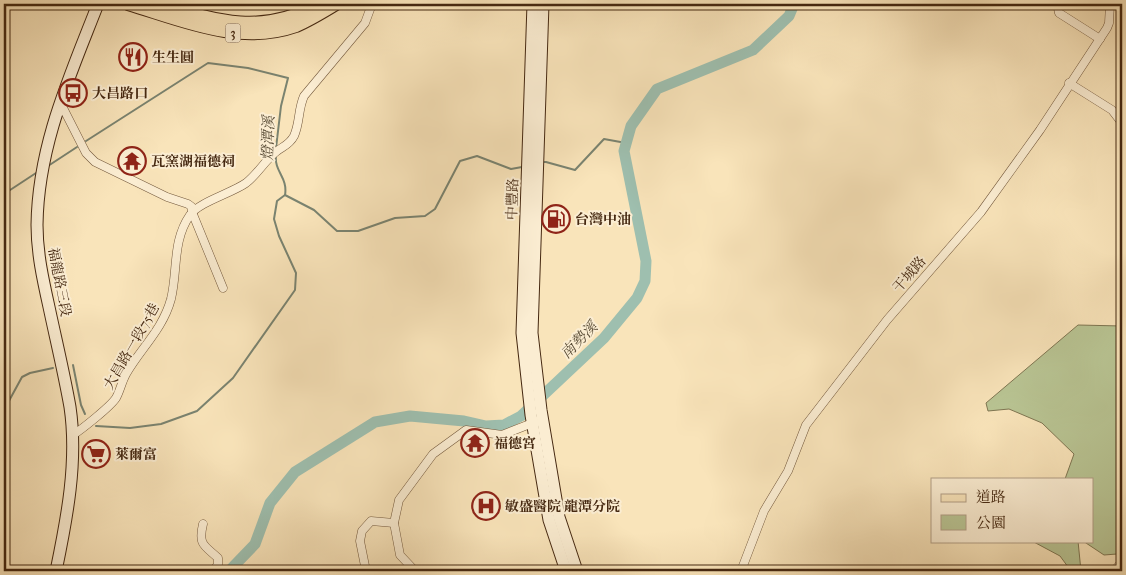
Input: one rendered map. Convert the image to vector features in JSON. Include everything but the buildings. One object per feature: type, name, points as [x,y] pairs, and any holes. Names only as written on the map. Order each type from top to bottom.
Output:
[{"type":"main road","name":"福龍路三段","points":[[56,571],[70,486],[73,435],[64,375],[40,266],[37,226],[42,164],[60,102],[98,4]]},
{"type":"main road","name":"3","points":[[128,4],[210,29],[244,34],[264,33],[295,26],[336,4]]},
{"type":"main road","name":"3","points":[[160,4],[208,18],[243,23],[261,23],[293,16],[318,4]]},
{"type":"main road","name":"中豐路","points":[[532,217],[533,4]]},
{"type":"main road","name":"中豐路","points":[[537,417],[522,333],[532,217],[543,4]]},
{"type":"main road","points":[[537,417],[549,520],[566,571]]},
{"type":"main road","points":[[537,417],[559,517],[577,571]]},
{"type":"street","points":[[192,212],[246,183],[275,152],[289,144],[294,136],[300,105],[304,96],[365,23],[372,4]]},
{"type":"street","points":[[1057,4],[1059,13],[1100,39]]},
{"type":"street","name":"干城路","points":[[742,571],[764,511],[788,471],[806,425],[887,320],[981,212],[1040,130],[1069,83],[1100,39],[1109,23],[1110,4]]},
{"type":"street","points":[[1069,83],[1112,110],[1122,123]]},
{"type":"street","points":[[60,102],[77,138],[90,158],[95,162],[192,207],[192,212],[223,288]]},
{"type":"street","name":"大昌路一段75巷","points":[[73,435],[115,399],[126,375],[158,329],[167,311],[171,296],[178,240],[192,212]]},
{"type":"street","points":[[415,571],[400,555],[394,523],[399,500],[433,454],[466,430],[502,435],[537,417]]},
{"type":"street","points":[[366,571],[360,541],[362,531],[371,521],[394,523]]},
{"type":"street","points":[[202,524],[200,536],[203,544],[218,558],[218,564],[214,571]]},
{"type":"street","points":[[1114,571],[1122,562]]},
{"type":"green space","points":[[1078,325],[1122,326],[1122,548],[1117,554],[1104,555],[1084,542],[1094,542],[1094,478],[1065,478],[1074,454],[1042,423],[1009,409],[988,411],[986,403]]},
{"type":"green space","points":[[1034,542],[1078,542],[1081,571],[1071,571],[1060,556]]},
{"type":"waterway","name":"南勢溪","points":[[229,571],[255,544],[270,503],[295,472],[375,422],[410,416],[464,421],[486,426],[504,425],[521,416],[604,338],[637,298],[645,281],[646,261],[624,151],[631,126],[657,89],[753,50],[789,16],[794,4]]},
{"type":"waterway","name":"燈潭溪","points":[[86,141],[208,63],[248,68],[288,78],[281,106],[276,148]]},
{"type":"waterway","name":"燈潭溪","points":[[542,162],[575,170],[604,139],[626,143]]},
{"type":"waterway","name":"燈潭溪","points":[[48,166],[77,147]]},
{"type":"waterway","name":"燈潭溪","points":[[276,155],[277,166],[285,184],[285,195],[314,210],[337,231],[358,231],[395,218],[425,216],[435,209],[460,161],[477,156],[511,169],[522,167]]},
{"type":"waterway","name":"燈潭溪","points":[[4,194],[36,173]]},
{"type":"waterway","points":[[96,426],[130,428],[161,424],[197,411],[233,378],[295,290],[296,273],[279,236],[274,219],[277,201],[285,195]]},
{"type":"waterway","name":"燈潭溪","points":[[73,365],[81,405],[85,414]]},
{"type":"waterway","name":"燈潭溪","points":[[4,410],[22,377],[30,373],[53,368]]},
{"type":"place","name":"生生圓","points":[[133,57]]},
{"type":"place","name":"大昌路口","points":[[73,93]]},
{"type":"place","name":"瓦窯湖福德祠","points":[[132,161]]},
{"type":"place","name":"台灣中油","points":[[556,219]]},
{"type":"place","name":"福德宮","points":[[475,443]]},
{"type":"place","name":"萊爾富","points":[[96,454]]},
{"type":"place","name":"敏盛醫院 龍潭分院","points":[[486,506]]}]
